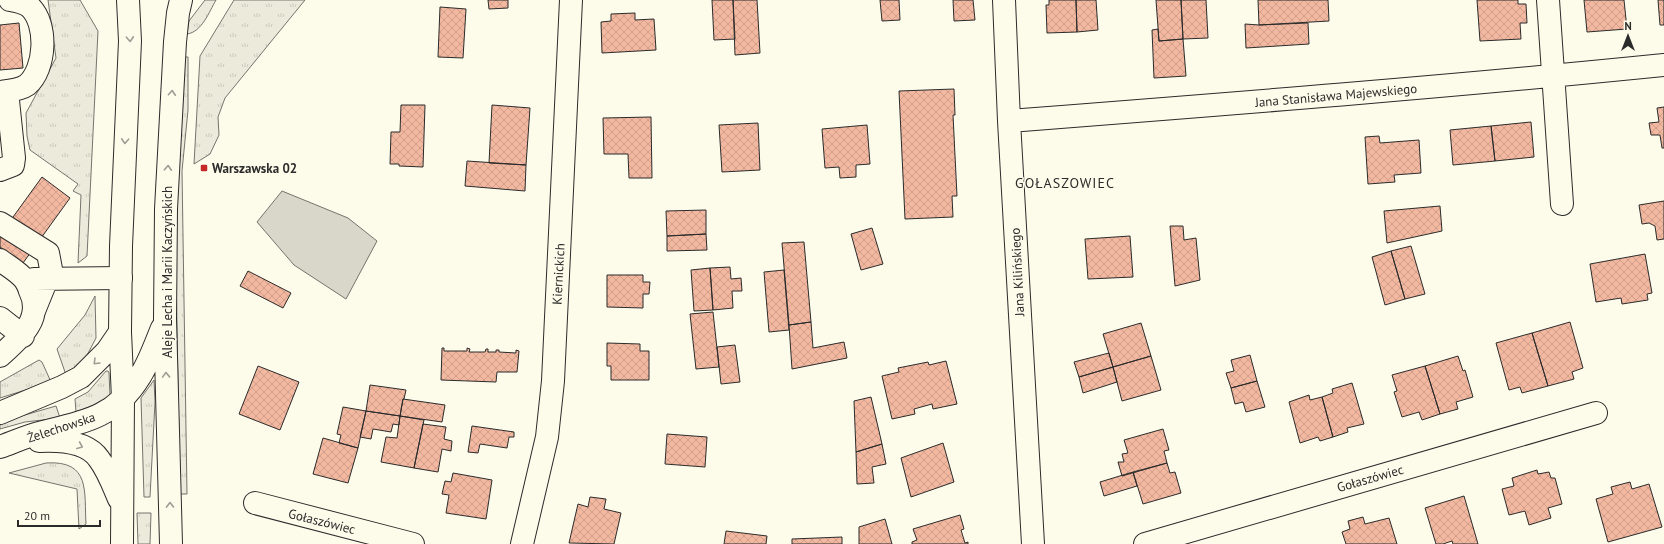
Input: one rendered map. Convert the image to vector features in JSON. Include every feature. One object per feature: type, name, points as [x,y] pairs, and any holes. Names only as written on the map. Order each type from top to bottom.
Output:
[{"type":"street","points":[[0,1],[9,0],[20,2],[30,7],[40,23],[43,50],[34,75],[26,85],[3,92],[14,158],[13,166],[0,170]]},
{"type":"street","points":[[122,544],[121,504],[123,399],[120,332],[124,172],[130,41],[128,0]]},
{"type":"street","name":"Aleje Lecha i Marii Kaczyńskich","points":[[171,544],[165,319],[166,209],[178,13],[181,0]]},
{"type":"street","name":"Kiernickich","points":[[522,544],[547,437],[553,381],[570,0]]},
{"type":"street","name":"Jana Kilińskiego","points":[[1004,0],[1008,121],[1033,544]]},
{"type":"street","points":[[1548,0],[1562,204]]},
{"type":"street","name":"Jana Stanisława Majewskiego","points":[[1008,121],[1275,101],[1664,65]]},
{"type":"street","points":[[0,223],[48,253],[52,269],[34,311],[29,327],[23,336],[0,356]]},
{"type":"street","points":[[0,260],[25,280],[33,296],[34,311]]},
{"type":"street","points":[[25,280],[121,278]]},
{"type":"street","points":[[0,318],[23,336]]},
{"type":"street","name":"Żelechowska","points":[[7,444],[42,432],[86,422],[111,409],[123,399],[139,379],[152,354],[165,319]]},
{"type":"street","points":[[0,413],[62,387],[81,377],[107,351],[120,332]]},
{"type":"street","name":"Gołaszówiec","points":[[1145,544],[1596,413]]},
{"type":"street","points":[[7,444],[42,441],[70,442],[91,451],[99,458],[121,504]]},
{"type":"street","name":"Gołaszówiec","points":[[255,504],[413,544]]},
{"type":"green space","points":[[48,0],[80,0],[98,31],[87,256],[78,263],[81,195],[73,191],[78,184],[30,150],[27,136],[26,113],[56,58]]},
{"type":"green space","points":[[205,0],[216,0],[201,26],[197,30],[187,34],[189,21]]},
{"type":"green space","points":[[234,0],[305,0],[225,98],[218,117],[219,135],[210,154],[194,164],[200,56]]},
{"type":"green space","points":[[184,57],[188,57],[188,110],[182,171],[187,494],[180,494],[176,271],[177,190]]},
{"type":"green space","points":[[95,296],[96,338],[85,359],[66,375],[57,349],[85,315]]},
{"type":"green space","points":[[39,360],[42,362],[51,382],[0,398],[0,382]]},
{"type":"green space","points":[[106,371],[109,373],[110,396],[94,405],[76,412],[75,399],[88,392]]},
{"type":"green space","points":[[154,380],[155,402],[150,497],[144,497],[141,398]]},
{"type":"green space","points":[[56,406],[60,418],[25,422],[0,429],[0,424],[11,419]]},
{"type":"green space","points":[[46,463],[61,463],[71,467],[78,473],[82,480],[86,524],[79,529],[77,489],[9,473]]},
{"type":"green space","points":[[137,513],[151,513],[150,544],[138,544]]},
{"type":"shaded area","points":[[282,191],[348,218],[377,241],[346,299],[294,265],[257,222]]},
{"type":"building","points":[[488,0],[508,0],[508,8],[489,9]]},
{"type":"building","points":[[712,0],[733,0],[735,39],[714,40]]},
{"type":"building","points":[[733,0],[757,0],[760,53],[735,55]]},
{"type":"building","points":[[880,0],[899,0],[900,20],[882,21]]},
{"type":"building","points":[[953,0],[973,0],[975,20],[954,21]]},
{"type":"building","points":[[1049,0],[1076,0],[1077,32],[1047,33],[1046,5],[1049,5]]},
{"type":"building","points":[[1076,0],[1096,0],[1098,30],[1077,32]]},
{"type":"building","points":[[1156,0],[1181,0],[1183,39],[1159,41]]},
{"type":"building","points":[[1181,0],[1206,0],[1208,38],[1183,39]]},
{"type":"building","points":[[1258,0],[1328,0],[1329,21],[1259,25]]},
{"type":"building","points":[[1477,0],[1518,0],[1518,4],[1526,4],[1527,23],[1520,23],[1521,39],[1480,41]]},
{"type":"building","points":[[1584,0],[1624,0],[1627,29],[1587,32]]},
{"type":"building","points":[[1658,0],[1664,0],[1664,25],[1660,25]]},
{"type":"building","points":[[440,7],[466,9],[463,58],[438,57]]},
{"type":"building","points":[[635,13],[635,20],[654,19],[656,50],[602,53],[601,22],[611,21],[611,14]]},
{"type":"building","points":[[19,23],[23,68],[0,70],[0,25]]},
{"type":"building","points":[[1308,23],[1309,44],[1246,48],[1245,24],[1259,25]]},
{"type":"building","points":[[1158,29],[1159,41],[1183,39],[1186,76],[1154,78],[1152,30]]},
{"type":"building","points":[[954,89],[955,115],[953,115],[957,196],[952,196],[953,217],[905,219],[899,91]]},
{"type":"building","points":[[401,105],[425,105],[423,167],[390,164],[391,132],[400,132]]},
{"type":"building","points":[[492,105],[530,108],[526,165],[489,163]]},
{"type":"building","points":[[1664,107],[1664,148],[1662,148],[1660,135],[1651,135],[1649,123],[1659,122],[1657,108]]},
{"type":"building","points":[[651,117],[652,178],[629,178],[628,154],[604,154],[603,118]]},
{"type":"building","points":[[1531,122],[1534,157],[1495,161],[1491,126]]},
{"type":"building","points":[[758,123],[760,170],[722,172],[719,125]]},
{"type":"building","points":[[867,125],[870,164],[856,165],[856,177],[840,178],[839,167],[825,168],[822,129]]},
{"type":"building","points":[[1491,126],[1495,161],[1453,165],[1450,130]]},
{"type":"building","points":[[1379,136],[1380,143],[1419,140],[1421,173],[1394,175],[1395,182],[1368,184],[1365,137]]},
{"type":"building","points":[[467,161],[526,165],[525,191],[465,186]]},
{"type":"building","points":[[42,177],[70,198],[23,263],[0,247],[0,235]]},
{"type":"building","points":[[1664,201],[1664,239],[1657,240],[1655,226],[1649,223],[1642,224],[1639,205]]},
{"type":"building","points":[[1440,206],[1442,231],[1387,243],[1384,211]]},
{"type":"building","points":[[706,210],[706,234],[667,236],[666,211]]},
{"type":"building","points":[[1170,226],[1183,226],[1184,240],[1196,238],[1200,280],[1175,286]]},
{"type":"building","points":[[872,228],[883,264],[861,270],[851,234]]},
{"type":"building","points":[[706,234],[707,250],[667,251],[667,236]]},
{"type":"building","points":[[1130,236],[1133,277],[1088,279],[1085,239]]},
{"type":"building","points":[[804,242],[811,322],[789,325],[782,243]]},
{"type":"building","points":[[1411,246],[1425,294],[1405,299],[1391,251]]},
{"type":"building","points":[[1391,251],[1405,299],[1385,305],[1372,257]]},
{"type":"building","points":[[1645,254],[1652,293],[1647,294],[1648,300],[1622,304],[1621,298],[1596,302],[1590,264]]},
{"type":"building","points":[[730,267],[731,279],[741,278],[742,291],[732,291],[733,308],[713,310],[710,268]]},
{"type":"building","points":[[710,268],[713,310],[694,311],[691,270]]},
{"type":"building","points":[[784,270],[789,330],[769,332],[764,272]]},
{"type":"building","points":[[248,271],[291,293],[283,308],[240,286]]},
{"type":"building","points":[[607,275],[643,275],[643,282],[650,282],[649,294],[643,294],[643,308],[607,307]]},
{"type":"building","points":[[713,312],[719,367],[696,369],[690,314]]},
{"type":"building","points":[[811,322],[813,348],[844,342],[847,358],[792,369],[789,325]]},
{"type":"building","points":[[1570,322],[1583,368],[1572,372],[1574,379],[1548,386],[1532,333]]},
{"type":"building","points":[[1141,323],[1151,356],[1113,367],[1103,334]]},
{"type":"building","points":[[1532,333],[1548,386],[1522,393],[1520,387],[1509,390],[1496,343]]},
{"type":"building","points":[[607,343],[640,344],[640,351],[649,351],[649,380],[611,380],[611,366],[607,366]]},
{"type":"building","points":[[735,345],[740,382],[721,384],[717,347]]},
{"type":"building","points":[[442,348],[444,348],[444,351],[467,351],[467,348],[470,349],[469,352],[485,352],[486,349],[488,349],[488,352],[496,352],[496,350],[499,350],[499,352],[516,353],[516,350],[519,351],[517,372],[497,372],[496,382],[441,380]]},
{"type":"building","points":[[1109,353],[1113,367],[1079,377],[1074,362]]},
{"type":"building","points":[[1250,355],[1257,381],[1231,388],[1226,373],[1234,371],[1231,360]]},
{"type":"building","points":[[1151,356],[1161,390],[1122,401],[1113,367]]},
{"type":"building","points":[[1458,356],[1463,371],[1465,370],[1473,397],[1456,402],[1458,409],[1440,414],[1425,366]]},
{"type":"building","points":[[946,361],[957,404],[933,409],[932,404],[914,409],[915,414],[892,419],[882,376],[899,372],[898,368],[928,362],[929,365]]},
{"type":"building","points":[[258,366],[299,382],[280,430],[239,414]]},
{"type":"building","points":[[1425,366],[1440,414],[1422,420],[1419,412],[1402,417],[1394,392],[1397,391],[1392,375]]},
{"type":"building","points":[[1113,367],[1117,382],[1083,393],[1079,377]]},
{"type":"building","points":[[1257,381],[1265,407],[1246,412],[1243,402],[1235,404],[1231,388]]},
{"type":"building","points":[[1352,383],[1364,424],[1347,428],[1348,432],[1333,437],[1322,397],[1333,393],[1332,389]]},
{"type":"building","points":[[370,385],[406,390],[400,416],[366,411]]},
{"type":"building","points":[[1309,395],[1310,400],[1322,397],[1333,437],[1320,441],[1318,437],[1300,443],[1289,402]]},
{"type":"building","points":[[871,397],[882,444],[856,452],[854,401]]},
{"type":"building","points":[[403,399],[445,405],[442,422],[400,416]]},
{"type":"building","points":[[343,407],[366,411],[358,448],[339,443],[341,435],[337,434]]},
{"type":"building","points":[[366,411],[400,416],[399,425],[393,424],[391,432],[373,429],[371,439],[360,437]]},
{"type":"building","points":[[400,416],[424,420],[414,468],[381,462],[386,437],[397,438]]},
{"type":"building","points":[[423,424],[446,427],[444,439],[452,441],[451,451],[442,449],[438,472],[414,468]]},
{"type":"building","points":[[472,426],[514,432],[514,437],[509,437],[507,448],[480,444],[478,453],[468,452]]},
{"type":"building","points":[[1163,429],[1169,450],[1164,451],[1167,463],[1122,476],[1118,462],[1124,462],[1122,454],[1128,453],[1124,440]]},
{"type":"building","points":[[667,434],[707,437],[705,467],[665,464]]},
{"type":"building","points":[[323,438],[358,448],[348,483],[313,474]]},
{"type":"building","points":[[943,443],[954,482],[911,497],[901,458]]},
{"type":"building","points":[[882,444],[886,464],[872,467],[874,483],[857,484],[856,452]]},
{"type":"building","points":[[1167,463],[1170,473],[1175,472],[1181,493],[1143,504],[1133,472]]},
{"type":"building","points":[[1537,470],[1538,474],[1549,472],[1551,478],[1555,478],[1562,504],[1548,508],[1551,518],[1529,525],[1525,511],[1509,515],[1502,489],[1514,486],[1512,478]]},
{"type":"building","points":[[1133,472],[1137,486],[1104,496],[1100,482]]},
{"type":"building","points":[[453,473],[492,480],[486,519],[446,513],[449,495],[442,494],[445,481],[451,482]]},
{"type":"building","points":[[1630,482],[1632,489],[1649,484],[1662,527],[1608,542],[1596,499],[1613,494],[1611,487]]},
{"type":"building","points":[[1464,496],[1478,544],[1453,544],[1452,541],[1443,544],[1436,544],[1425,508]]},
{"type":"building","points":[[590,497],[606,499],[604,509],[621,513],[614,544],[569,543],[578,504],[588,507]]},
{"type":"building","points":[[960,515],[964,529],[961,530],[965,543],[968,542],[968,544],[912,544],[912,542],[917,540],[913,529]]},
{"type":"building","points":[[1363,517],[1365,524],[1389,518],[1397,544],[1346,544],[1342,532],[1350,529],[1348,521]]},
{"type":"building","points":[[885,519],[892,544],[859,544],[859,527]]},
{"type":"building","points":[[726,531],[767,536],[766,544],[724,544]]},
{"type":"building","points":[[842,537],[842,544],[792,544],[792,539]]},
{"type":"place","name":"Warszawska 02","points":[[204,168]]},
{"type":"district","name":"GOŁASZOWIEC","points":[[1065,183]]}]
